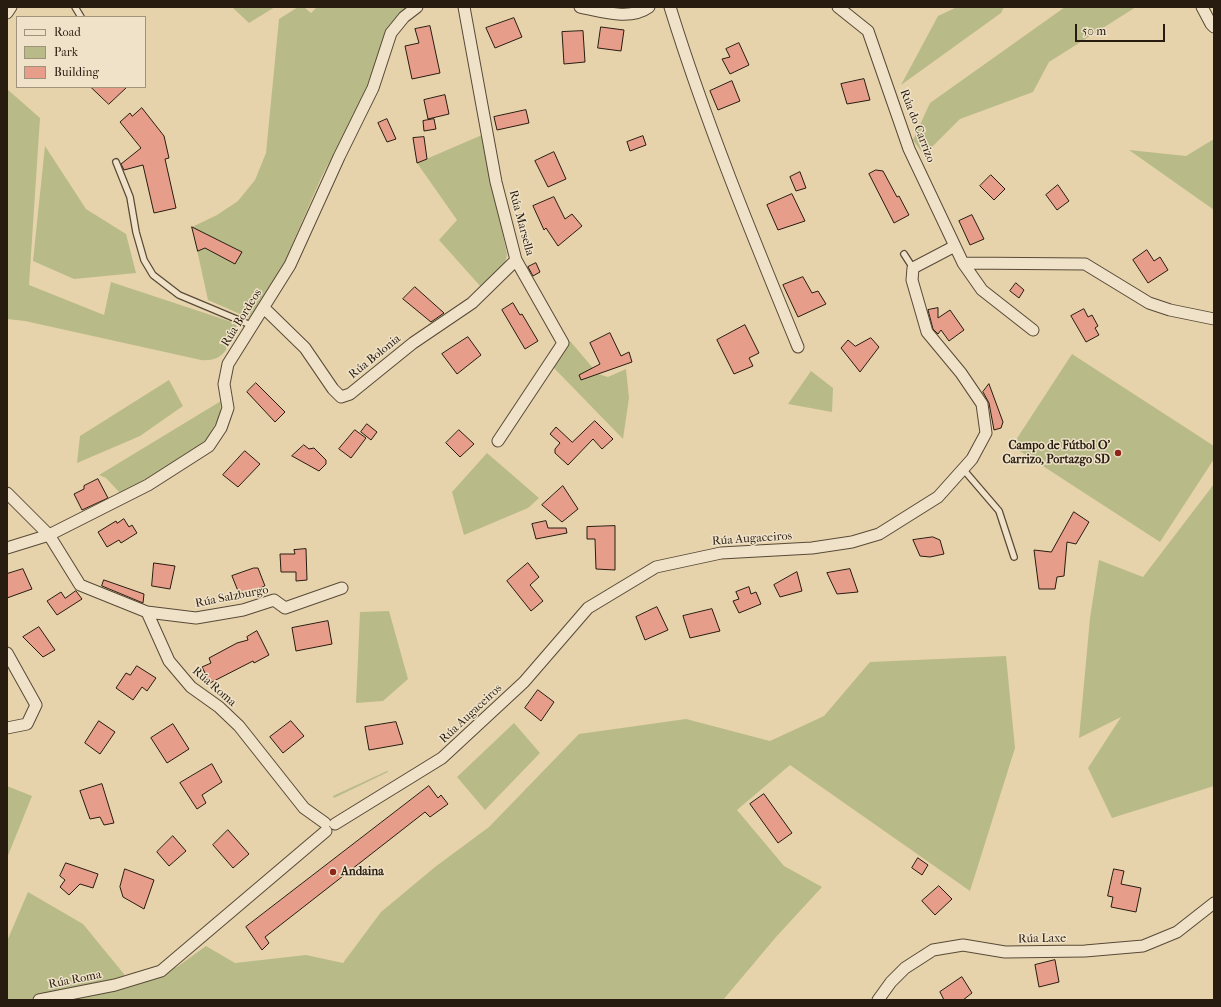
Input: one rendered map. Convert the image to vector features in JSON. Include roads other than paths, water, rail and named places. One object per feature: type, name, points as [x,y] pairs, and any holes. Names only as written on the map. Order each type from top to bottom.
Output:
[{"type":"street","points":[[7,13],[11,7]]},
{"type":"street","name":"Rúa Bordeos","points":[[7,548],[49,535],[148,485],[209,446],[221,428],[228,408],[224,384],[228,364],[290,265],[339,157],[373,88],[391,33],[404,17],[417,7]]},
{"type":"street","name":"Rúa Marsella","points":[[464,7],[496,182],[516,260],[563,343],[498,442]]},
{"type":"street","points":[[580,7],[626,15],[643,11],[649,7]]},
{"type":"street","points":[[670,7],[711,130],[798,347]]},
{"type":"street","name":"Rúa do Carrizo","points":[[838,7],[868,32],[909,149],[963,263],[982,290],[1033,330]]},
{"type":"street","points":[[1202,7],[1214,27]]},
{"type":"street","points":[[913,268],[955,246]]},
{"type":"street","name":"Rúa Bolonia","points":[[264,308],[305,348],[333,389],[341,397],[350,394],[413,343],[472,303],[516,260]]},
{"type":"street","points":[[963,263],[1085,264],[1149,303],[1170,310],[1214,319]]},
{"type":"street","name":"Rúa Augaceiros","points":[[329,826],[442,758],[524,682],[588,608],[656,567],[721,553],[812,548],[852,542],[879,534],[938,497],[972,459],[986,433],[982,404],[961,374],[927,332],[912,280],[913,268]]},
{"type":"street","points":[[7,493],[49,535],[80,585],[147,612]]},
{"type":"street","name":"Rúa Salzburgo","points":[[147,612],[196,618],[243,610],[274,600],[285,608],[342,588]]},
{"type":"street","name":"Rúa Roma","points":[[39,1000],[116,985],[161,972],[329,826],[304,808],[239,726],[219,707],[191,687],[169,660],[147,612]]},
{"type":"street","points":[[7,653],[36,705],[27,724],[7,728]]},
{"type":"street","name":"Rúa Laxe","points":[[878,1000],[891,982],[905,968],[933,950],[962,945],[1005,952],[1085,951],[1143,946],[1177,932],[1214,903]]},
{"type":"lane","points":[[75,7],[80,16]]},
{"type":"lane","points":[[116,162],[130,197],[136,232],[144,260],[153,276],[179,296],[253,326]]},
{"type":"lane","points":[[904,254],[913,268]]},
{"type":"lane","points":[[963,469],[999,511],[1014,557]]},
{"type":"place","name":"Campo de Fútbol O' Carrizo, Portazgo SD","points":[[1118,453]]},
{"type":"place","name":"Andaina","points":[[333,872]]}]
